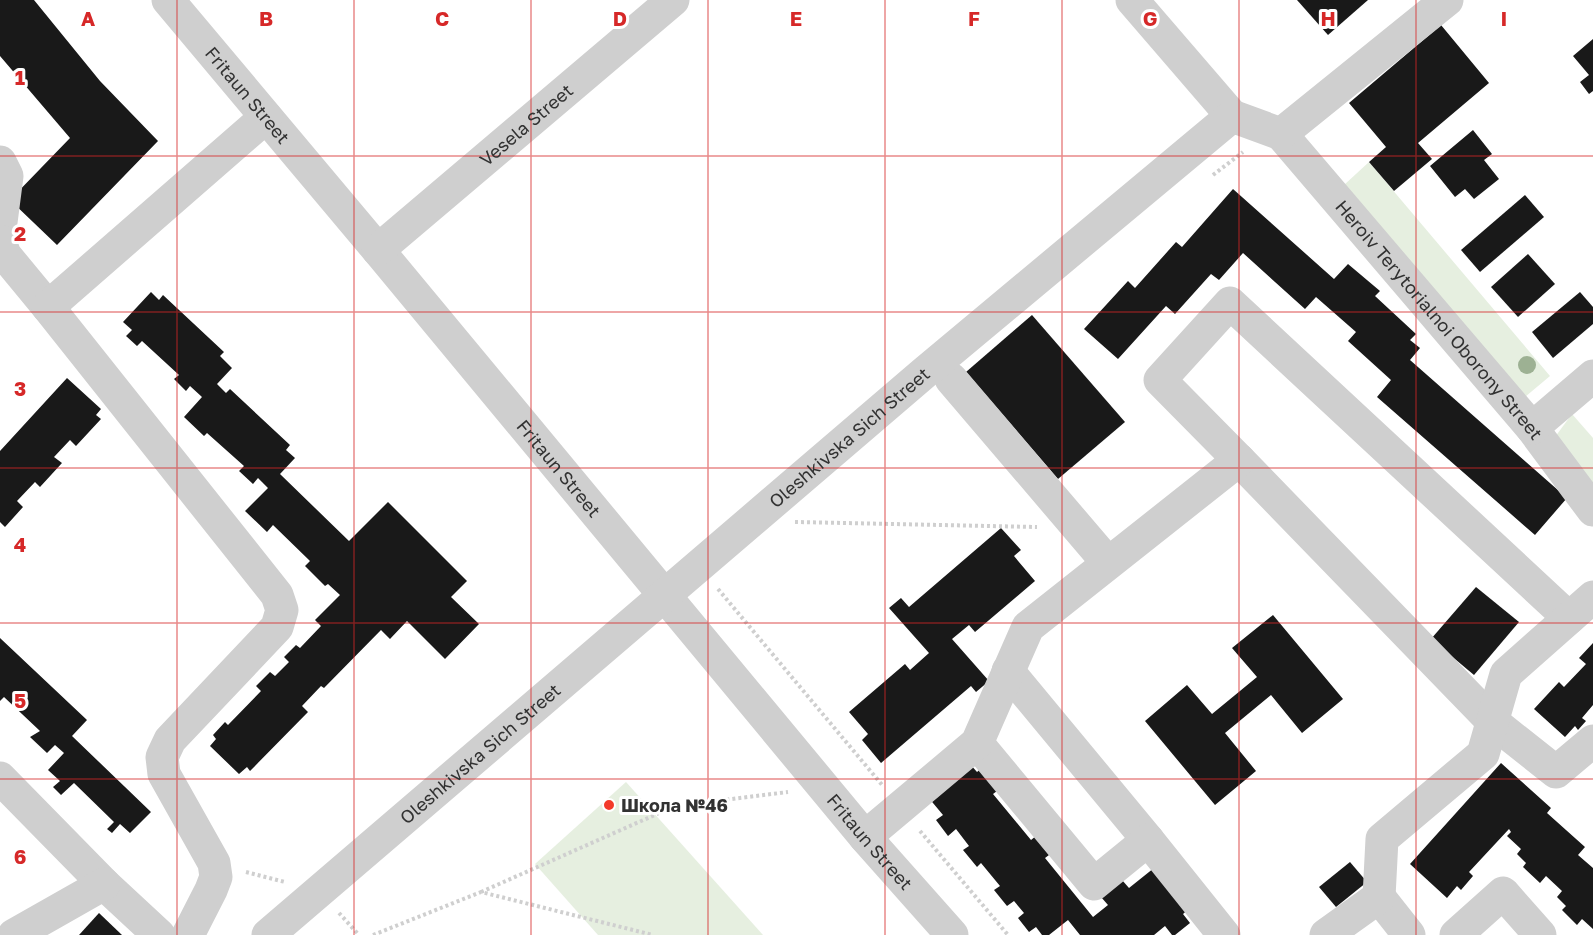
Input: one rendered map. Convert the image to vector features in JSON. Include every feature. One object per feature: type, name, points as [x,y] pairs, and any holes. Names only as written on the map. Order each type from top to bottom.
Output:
[{"type":"street","name":"Fritaun Street","points":[[168,0],[865,837],[952,935]]},
{"type":"street","name":"Vesela Street","points":[[378,250],[673,0]]},
{"type":"street","points":[[1132,0],[1232,116],[1281,134],[1447,0]]},
{"type":"street","name":"Oleshkivska Sich Street","points":[[268,935],[664,594],[1232,116]]},
{"type":"street","points":[[48,307],[266,117]]},
{"type":"street","name":"Heroiv Terytorialnoi Oborony Street","points":[[1281,134],[1532,429],[1593,510]]},
{"type":"street","points":[[0,162],[7,176],[0,230]]},
{"type":"street","points":[[0,241],[5,255],[277,595],[282,610],[277,627],[170,740],[162,757],[164,774],[214,863],[216,877],[188,935]]},
{"type":"street","points":[[1569,618],[1230,303],[1160,380],[1492,722],[1556,772],[1593,741]]},
{"type":"street","points":[[1532,429],[1593,376]]},
{"type":"street","points":[[951,379],[1108,563]]},
{"type":"street","points":[[865,837],[977,743],[1028,627],[1239,460]]},
{"type":"street","points":[[1409,935],[1380,897],[1382,839],[1483,754],[1506,674],[1593,597]]},
{"type":"street","points":[[1008,671],[1224,935]]},
{"type":"street","points":[[977,743],[1095,884],[1148,840]]},
{"type":"street","points":[[0,778],[104,884],[159,935]]},
{"type":"street","points":[[14,935],[104,884]]},
{"type":"street","points":[[1456,935],[1503,893],[1540,935]]},
{"type":"street","points":[[1326,935],[1380,897]]},
{"type":"path","points":[[750,522],[1078,528]]},
{"type":"path","points":[[699,565],[1008,935]]},
{"type":"path","points":[[373,935],[481,892],[675,806],[824,787]]},
{"type":"path","points":[[214,863],[319,892]]},
{"type":"path","points":[[481,892],[653,935]]},
{"type":"green space","points":[[1369,162],[1550,376],[1525,397],[1344,185]]},
{"type":"green space","points":[[1572,414],[1593,438],[1593,484],[1555,437]]},
{"type":"green space","points":[[626,782],[763,935],[598,935],[535,864]]},
{"type":"building","points":[[0,0],[34,0],[100,81],[158,141],[57,245],[10,200],[70,138],[0,56]]},
{"type":"building","points":[[1297,0],[1368,0],[1328,35]]},
{"type":"building","points":[[1441,25],[1489,83],[1418,143],[1432,159],[1394,191],[1369,162],[1386,147],[1349,103]]},
{"type":"building","points":[[1593,39],[1593,91],[1589,94],[1580,82],[1589,75],[1573,56]]},
{"type":"building","points":[[1473,130],[1492,154],[1484,160],[1499,179],[1474,199],[1465,189],[1455,197],[1430,166]]},
{"type":"building","points":[[1233,189],[1334,279],[1348,264],[1380,291],[1375,296],[1416,334],[1410,340],[1420,348],[1410,360],[1567,498],[1535,535],[1377,397],[1391,380],[1348,341],[1356,332],[1316,297],[1305,309],[1243,253],[1219,280],[1211,274],[1175,314],[1166,306],[1118,359],[1084,329],[1128,281],[1135,288],[1176,242],[1182,247]]},
{"type":"building","points":[[1525,195],[1544,217],[1480,272],[1461,250]]},
{"type":"building","points":[[1528,254],[1555,284],[1518,317],[1491,287]]},
{"type":"building","points":[[151,292],[159,300],[163,295],[224,352],[220,356],[232,368],[217,384],[226,393],[230,389],[290,445],[286,450],[295,458],[280,474],[349,541],[388,502],[467,581],[451,597],[479,624],[445,659],[407,621],[390,639],[381,630],[324,688],[321,686],[302,706],[308,712],[250,771],[247,767],[239,774],[210,746],[216,739],[213,735],[225,722],[228,725],[261,691],[256,686],[270,672],[275,676],[289,662],[284,657],[296,645],[300,648],[321,626],[315,620],[340,595],[328,584],[325,586],[305,566],[310,561],[273,525],[267,532],[245,511],[268,488],[258,478],[253,484],[239,471],[244,466],[207,433],[204,436],[184,417],[202,397],[190,386],[186,391],[174,379],[179,375],[142,341],[137,346],[126,336],[132,330],[123,322]]},
{"type":"building","points":[[1580,292],[1593,307],[1593,324],[1553,358],[1532,332]]},
{"type":"building","points":[[1032,315],[1125,422],[1058,479],[966,372]]},
{"type":"building","points":[[67,378],[101,409],[96,415],[101,419],[76,446],[70,440],[54,457],[62,463],[40,487],[35,482],[17,501],[23,507],[5,527],[0,522],[0,451]]},
{"type":"building","points":[[1001,528],[1021,550],[1014,556],[1035,581],[975,632],[969,625],[952,639],[989,681],[976,692],[971,686],[881,763],[862,740],[868,734],[849,712],[905,664],[910,670],[929,653],[889,608],[901,598],[909,607]]},
{"type":"building","points":[[1476,587],[1519,622],[1474,675],[1431,639]]},
{"type":"building","points":[[1273,615],[1343,699],[1302,733],[1271,695],[1225,733],[1256,771],[1215,805],[1145,721],[1187,685],[1212,714],[1257,677],[1232,648]]},
{"type":"building","points":[[0,638],[87,720],[72,736],[151,812],[130,833],[120,824],[112,833],[107,829],[114,822],[74,783],[61,795],[53,787],[60,781],[48,770],[64,753],[55,745],[47,753],[30,737],[40,731],[4,697],[0,701]]},
{"type":"building","points":[[1593,643],[1593,705],[1582,718],[1586,721],[1578,730],[1575,726],[1565,737],[1534,709],[1559,682],[1564,687],[1586,664],[1579,658]]},
{"type":"building","points":[[1501,763],[1551,808],[1547,813],[1585,847],[1578,855],[1593,868],[1593,929],[1582,919],[1577,925],[1562,910],[1566,906],[1557,897],[1562,891],[1546,876],[1540,883],[1523,867],[1526,863],[1517,854],[1521,849],[1507,836],[1511,832],[1509,829],[1469,872],[1473,876],[1461,890],[1457,886],[1447,898],[1410,864]]},
{"type":"building","points":[[970,764],[977,772],[984,766],[1001,788],[993,794],[1031,840],[1042,831],[1057,849],[1045,858],[1093,917],[1108,905],[1101,897],[1122,880],[1129,888],[1159,864],[1193,905],[1183,914],[1190,923],[1175,935],[1172,935],[1165,926],[1154,935],[1080,935],[1068,920],[1049,935],[1042,935],[1036,927],[1029,932],[1018,918],[1024,913],[1014,901],[1007,906],[994,890],[1000,886],[981,863],[977,867],[963,850],[969,846],[956,829],[948,836],[936,820],[943,815],[928,797]]},
{"type":"building","points":[[1350,862],[1367,882],[1336,907],[1319,887]]},
{"type":"building","points":[[99,913],[122,935],[79,935]]},
{"type":"place","name":"Школа №46","points":[[609,805]]}]
